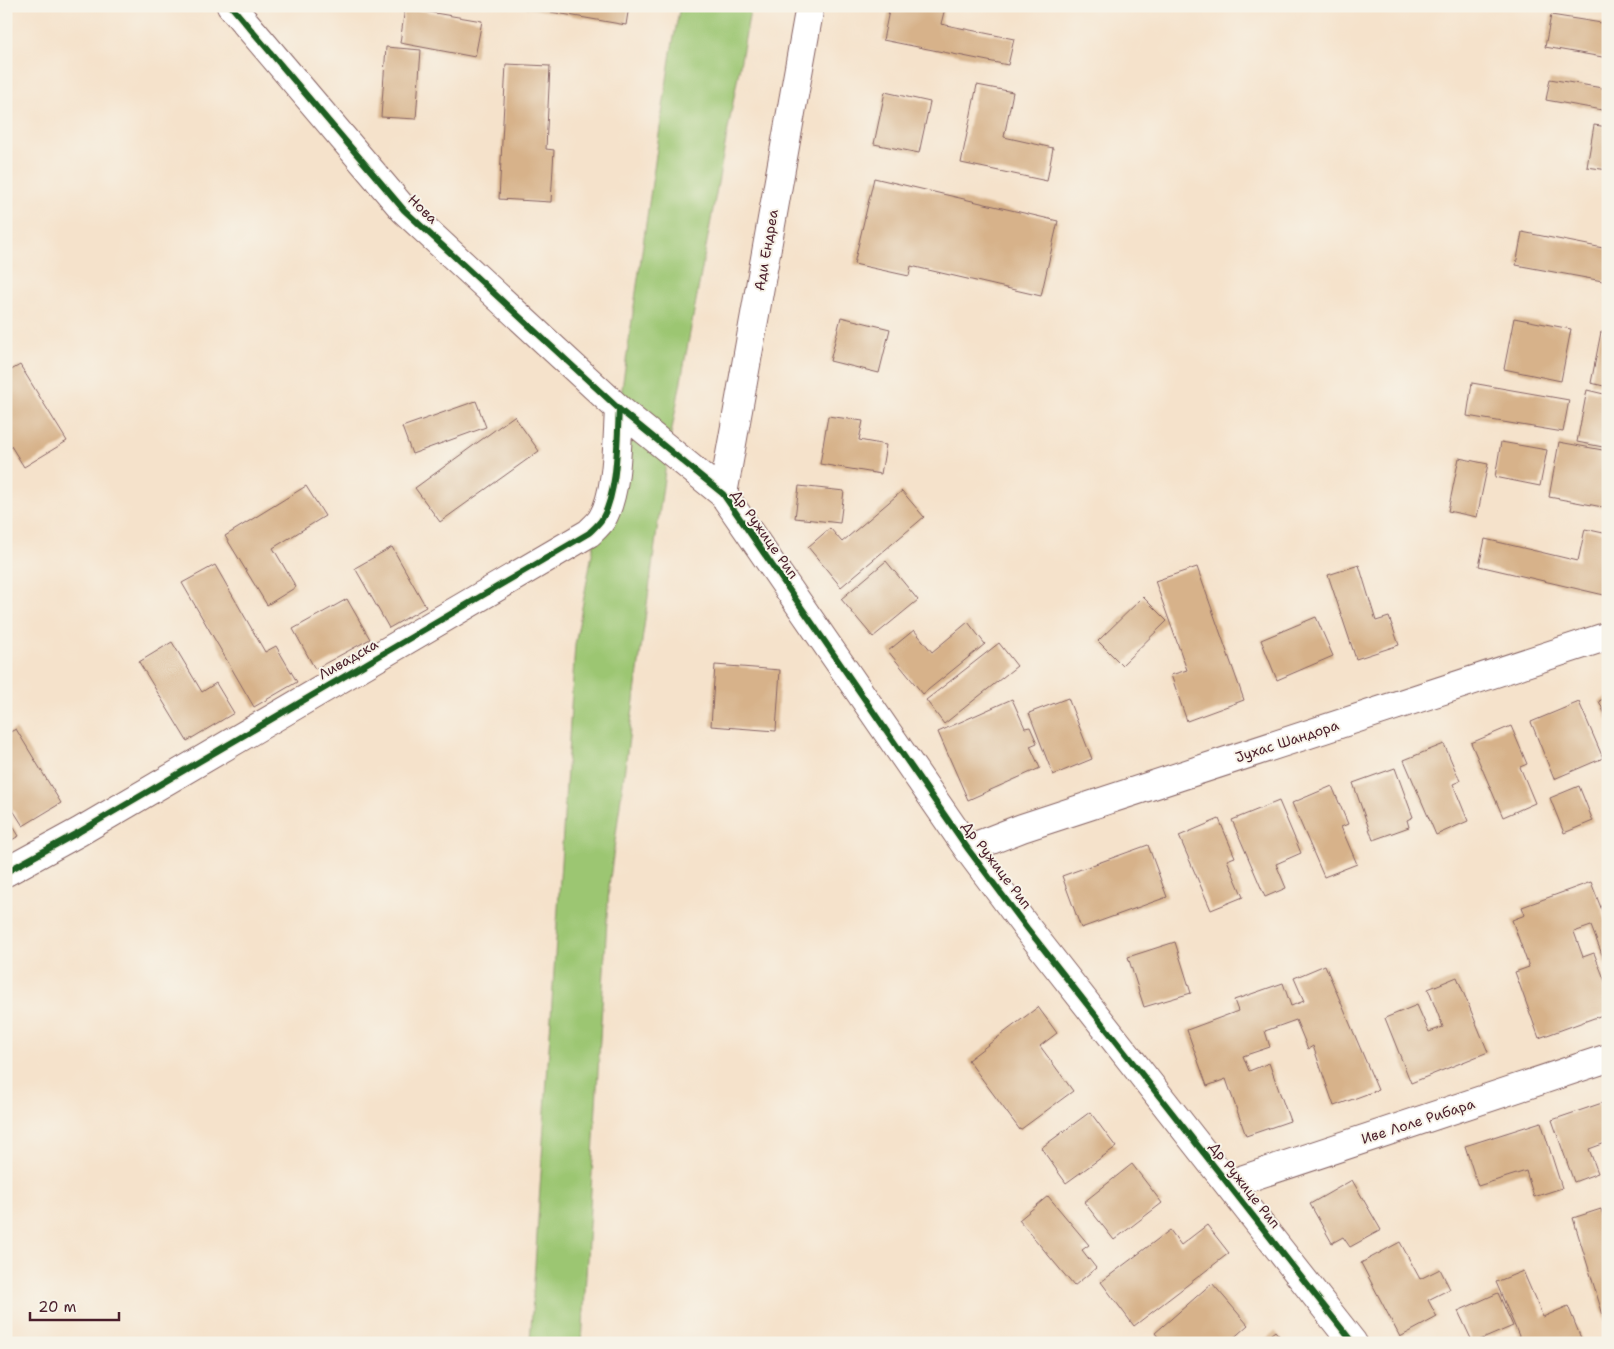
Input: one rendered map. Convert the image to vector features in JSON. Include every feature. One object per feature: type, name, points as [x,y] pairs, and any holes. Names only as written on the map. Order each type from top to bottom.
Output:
[{"type":"street","name":"Нова","points":[[231,6],[404,210],[619,409]]},
{"type":"street","name":"Ади Ендреа","points":[[723,494],[810,6]]},
{"type":"street","name":"Др Ружице Рип","points":[[619,409],[723,494],[968,849],[1033,936],[1353,1343]]},
{"type":"street","name":"Ливадска","points":[[6,872],[88,827],[589,533],[602,520],[608,503],[616,466],[619,409]]},
{"type":"street","name":"Јухас Шандора","points":[[968,849],[1022,828],[1608,636]]},
{"type":"street","name":"Иве Лоле Рибара","points":[[1228,1184],[1608,1058]]},
{"type":"green space","points":[[680,6],[751,6],[667,456],[609,886],[582,1343],[530,1343],[575,645],[619,409],[671,52]]},
{"type":"building","points":[[516,6],[629,6],[626,25]]},
{"type":"building","points":[[890,6],[939,6],[945,8],[941,24],[1014,39],[1008,65],[883,40]]},
{"type":"building","points":[[405,8],[482,21],[475,57],[400,43]]},
{"type":"building","points":[[1551,15],[1608,24],[1608,58],[1545,47]]},
{"type":"building","points":[[386,47],[421,50],[416,119],[381,117]]},
{"type":"building","points":[[506,64],[550,66],[546,149],[554,150],[551,202],[499,199]]},
{"type":"building","points":[[1550,79],[1608,89],[1608,111],[1546,100]]},
{"type":"building","points":[[977,85],[1013,92],[1004,137],[1053,148],[1047,181],[961,163]]},
{"type":"building","points":[[885,92],[930,102],[919,153],[874,144]]},
{"type":"building","points":[[1594,125],[1608,127],[1608,170],[1587,167]]},
{"type":"building","points":[[874,178],[1058,221],[1041,296],[911,266],[909,276],[854,264]]},
{"type":"building","points":[[1522,232],[1608,249],[1608,282],[1516,265]]},
{"type":"building","points":[[841,317],[890,329],[879,373],[830,361]]},
{"type":"building","points":[[1514,318],[1571,329],[1561,381],[1504,369]]},
{"type":"building","points":[[1601,332],[1608,333],[1608,387],[1591,383]]},
{"type":"building","points":[[20,365],[67,441],[24,467],[6,438],[6,373]]},
{"type":"building","points":[[1472,383],[1569,400],[1563,432],[1467,416]]},
{"type":"building","points":[[1587,390],[1608,395],[1608,448],[1577,442]]},
{"type":"building","points":[[476,401],[486,427],[412,454],[402,427]]},
{"type":"building","points":[[514,416],[539,451],[440,522],[415,488]]},
{"type":"building","points":[[828,416],[863,421],[859,440],[886,445],[881,474],[820,464]]},
{"type":"building","points":[[1501,442],[1547,450],[1540,486],[1495,477]]},
{"type":"building","points":[[1559,442],[1608,451],[1608,508],[1549,497]]},
{"type":"building","points":[[1459,458],[1488,464],[1477,517],[1448,511]]},
{"type":"building","points":[[306,486],[325,516],[273,548],[296,587],[267,605],[225,536]]},
{"type":"building","points":[[799,486],[844,491],[840,523],[795,518]]},
{"type":"building","points":[[902,491],[924,517],[841,587],[808,547],[830,528],[842,542]]},
{"type":"building","points":[[1585,529],[1608,534],[1608,580],[1604,595],[1479,566],[1485,539],[1578,561]]},
{"type":"building","points":[[392,547],[426,607],[389,628],[355,568]]},
{"type":"building","points":[[886,561],[918,600],[873,637],[841,599]]},
{"type":"building","points":[[215,565],[265,652],[276,646],[297,682],[254,707],[182,583]]},
{"type":"building","points":[[1359,565],[1376,621],[1389,617],[1399,645],[1356,659],[1328,575]]},
{"type":"building","points":[[1197,567],[1244,700],[1187,721],[1171,675],[1187,670],[1155,581]]},
{"type":"building","points":[[1143,597],[1167,621],[1122,665],[1098,641]]},
{"type":"building","points":[[347,599],[370,639],[315,669],[293,629]]},
{"type":"building","points":[[1316,617],[1333,656],[1277,680],[1261,640]]},
{"type":"building","points":[[968,622],[985,644],[923,694],[888,651],[914,630],[932,652]]},
{"type":"building","points":[[172,642],[202,692],[216,683],[234,713],[187,741],[139,662]]},
{"type":"building","points":[[999,643],[1017,666],[944,724],[926,700]]},
{"type":"building","points":[[715,665],[780,670],[776,731],[711,726]]},
{"type":"building","points":[[1608,697],[1608,721],[1599,701]]},
{"type":"building","points":[[1068,698],[1092,759],[1053,775],[1029,713]]},
{"type":"building","points":[[1012,699],[1025,728],[1030,727],[1037,743],[1030,746],[1040,768],[968,800],[938,732]]},
{"type":"building","points":[[1579,702],[1603,758],[1554,779],[1531,722]]},
{"type":"building","points":[[1511,726],[1527,764],[1520,767],[1535,803],[1503,817],[1471,743]]},
{"type":"building","points":[[16,729],[61,803],[23,826],[6,799],[6,734]]},
{"type":"building","points":[[1444,744],[1460,781],[1453,784],[1468,821],[1436,835],[1404,760]]},
{"type":"building","points":[[1395,768],[1413,817],[1407,820],[1409,827],[1373,840],[1353,783]]},
{"type":"building","points":[[1332,786],[1348,824],[1341,827],[1357,864],[1324,877],[1292,803]]},
{"type":"building","points":[[1579,786],[1593,821],[1564,833],[1550,798]]},
{"type":"building","points":[[1279,801],[1301,853],[1276,864],[1286,888],[1265,897],[1232,820]]},
{"type":"building","points":[[6,815],[19,836],[6,843]]},
{"type":"building","points":[[1219,819],[1235,857],[1227,860],[1243,897],[1211,910],[1179,836]]},
{"type":"building","points":[[1148,845],[1167,897],[1081,928],[1062,876]]},
{"type":"building","points":[[1591,882],[1608,926],[1608,970],[1591,926],[1574,932],[1583,957],[1594,953],[1608,989],[1608,1013],[1539,1038],[1515,972],[1529,967],[1512,920],[1525,915],[1522,907]]},
{"type":"building","points":[[1175,942],[1191,993],[1144,1007],[1128,957]]},
{"type":"building","points":[[1325,965],[1378,1090],[1334,1106],[1313,1046],[1308,1049],[1296,1020],[1265,1031],[1270,1047],[1243,1056],[1249,1071],[1269,1063],[1290,1121],[1246,1136],[1226,1079],[1207,1086],[1187,1030],[1238,1011],[1234,1000],[1283,983],[1291,1006],[1304,1001],[1294,978]]},
{"type":"building","points":[[1457,977],[1488,1052],[1411,1083],[1385,1018],[1417,1005],[1429,1032],[1443,1027],[1428,989]]},
{"type":"building","points":[[1038,1007],[1057,1033],[1040,1046],[1073,1091],[1020,1130],[968,1060]]},
{"type":"building","points":[[1608,1101],[1608,1142],[1589,1149],[1598,1173],[1574,1182],[1552,1120]]},
{"type":"building","points":[[1090,1112],[1116,1147],[1066,1183],[1041,1148]]},
{"type":"building","points":[[1541,1122],[1562,1188],[1534,1197],[1526,1171],[1478,1186],[1465,1146]]},
{"type":"building","points":[[1132,1164],[1162,1203],[1114,1240],[1084,1202]]},
{"type":"building","points":[[1352,1180],[1381,1230],[1350,1247],[1343,1237],[1332,1243],[1310,1204]]},
{"type":"building","points":[[1048,1196],[1089,1245],[1082,1250],[1096,1268],[1074,1286],[1019,1220]]},
{"type":"building","points":[[1601,1209],[1608,1230],[1607,1328],[1573,1218]]},
{"type":"building","points":[[1207,1225],[1229,1253],[1134,1326],[1101,1282],[1170,1230],[1181,1245]]},
{"type":"building","points":[[1400,1242],[1420,1279],[1440,1269],[1450,1289],[1428,1300],[1437,1317],[1400,1337],[1361,1263]]},
{"type":"building","points":[[1523,1271],[1543,1317],[1568,1306],[1583,1343],[1522,1343],[1496,1282]]},
{"type":"building","points":[[1212,1283],[1248,1325],[1228,1343],[1163,1343],[1155,1333]]},
{"type":"building","points":[[1498,1293],[1513,1326],[1473,1343],[1458,1311]]},
{"type":"building","points":[[1275,1331],[1285,1343],[1260,1343]]},
{"type":"cycle path","points":[[231,6],[404,210],[619,409],[723,494],[968,849],[1027,928],[1353,1343]]},
{"type":"cycle path","points":[[6,872],[79,832],[589,533],[602,519],[611,495],[616,466],[619,409]]}]
